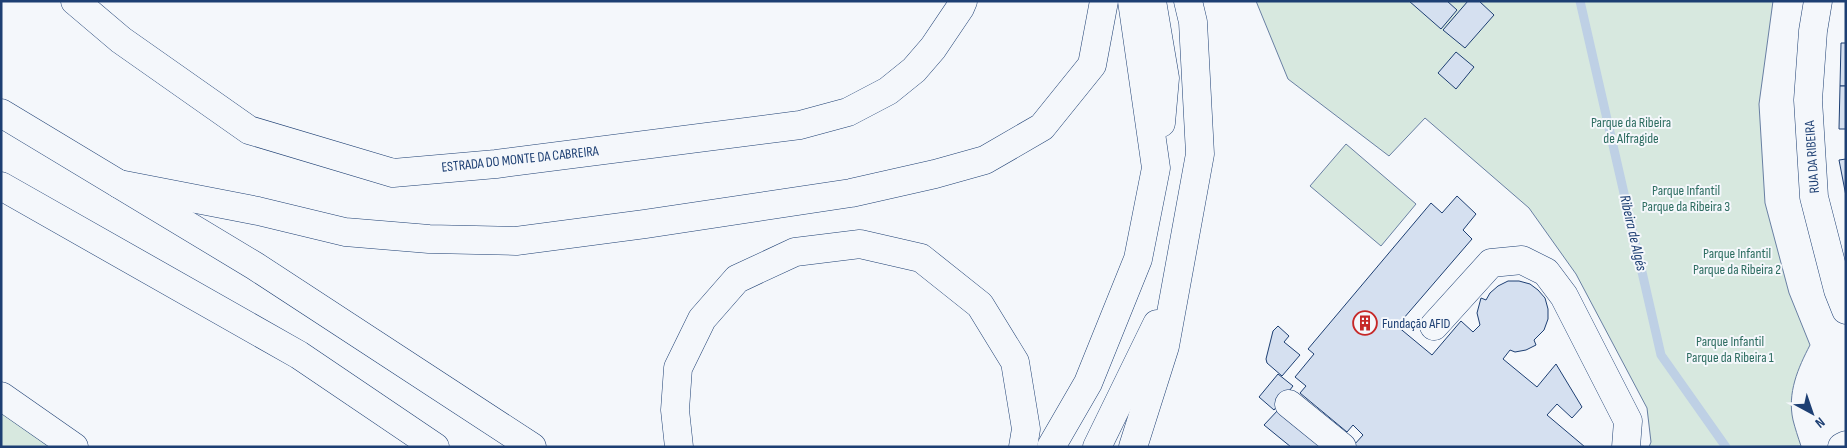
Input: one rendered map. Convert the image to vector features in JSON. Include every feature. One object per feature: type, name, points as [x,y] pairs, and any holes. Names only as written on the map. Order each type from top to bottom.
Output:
[{"type":"main road","name":"ESTRADA DO MONTE DA CABREIRA","points":[[75,1],[121,40],[249,130],[393,173],[496,164],[800,125],[848,112],[888,91],[914,70],[933,48],[963,1]]},
{"type":"main road","points":[[119,184],[258,211],[345,232],[429,239],[516,241],[851,193],[935,174],[985,160],[1042,128],[1092,65],[1104,1]]},
{"type":"main road","points":[[1132,1],[1156,168]]},
{"type":"main road","points":[[1052,447],[1088,383],[1138,259],[1156,168],[1165,78],[1152,1]]},
{"type":"main road","points":[[1134,447],[1165,346],[1200,154],[1193,22],[1188,1]]},
{"type":"main road","name":"RUA DA RIBEIRA","points":[[1818,1],[1813,31],[1808,100],[1814,197],[1838,290],[1846,310]]},
{"type":"main road","points":[[1,113],[255,266],[532,447]]},
{"type":"main road","points":[[1,186],[299,354],[435,447]]},
{"type":"main road","points":[[678,447],[675,410],[678,368],[702,319],[737,279],[795,252],[860,244],[921,258],[980,305],[1015,362],[1026,428],[1023,447]]},
{"type":"main road","points":[[1434,326],[1491,263],[1522,260],[1546,272],[1564,296],[1628,421],[1626,447]]},
{"type":"main road","points":[[1098,447],[1175,286]]},
{"type":"main road","points":[[1,396],[74,447]]},
{"type":"main road","points":[[1289,404],[1342,447]]},
{"type":"main road","points":[[1842,447],[1846,445]]},
{"type":"green space","name":"Parque da Ribeira de Alfragide","points":[[1256,1],[1773,1],[1759,104],[1765,203],[1789,293],[1810,345],[1801,363],[1791,400],[1793,420],[1801,446],[1649,447],[1651,442],[1647,408],[1576,274],[1529,208],[1425,118],[1389,156],[1288,79]]},
{"type":"green space","points":[[1346,144],[1416,204],[1381,246],[1310,186]]},
{"type":"green space","points":[[1,390],[79,447],[1,447]]},
{"type":"building","points":[[1409,1],[1447,1],[1457,10],[1441,29]]},
{"type":"building","points":[[1468,1],[1479,1],[1494,15],[1465,48],[1443,30]]},
{"type":"building","points":[[1841,43],[1846,43],[1846,86],[1840,86]]},
{"type":"building","points":[[1456,52],[1474,67],[1456,89],[1438,73]]},
{"type":"building","points":[[1840,86],[1846,86],[1846,129],[1839,129]]},
{"type":"building","points":[[1846,159],[1846,196],[1839,160]]},
{"type":"building","name":"Fundação AFID","points":[[1457,196],[1476,214],[1463,230],[1472,239],[1397,326],[1432,355],[1461,321],[1473,332],[1480,325],[1477,313],[1481,298],[1486,300],[1490,293],[1498,286],[1508,281],[1530,284],[1545,298],[1548,319],[1544,330],[1534,340],[1536,345],[1526,350],[1515,352],[1510,350],[1503,359],[1537,387],[1556,364],[1582,407],[1572,418],[1557,404],[1547,415],[1585,447],[1355,447],[1354,445],[1363,435],[1353,425],[1347,432],[1300,393],[1306,386],[1295,377],[1314,354],[1308,349],[1431,203],[1442,213]]},
{"type":"building","points":[[1278,326],[1289,336],[1284,342],[1300,355],[1282,376],[1267,363],[1266,359],[1273,331]]},
{"type":"building","points":[[1278,374],[1293,386],[1274,410],[1259,397]]},
{"type":"building","points":[[1279,409],[1324,447],[1291,447],[1264,425]]},
{"type":"waterway","name":"Ribeira de Algés","points":[[1580,1],[1661,355],[1726,447]]},
{"type":"place","name":"Fundação AFID","points":[[1365,323]]},
{"type":"park label","name":"Parque Infantil Parque da Ribeira 3","points":[[1686,198]]},
{"type":"park label","name":"Parque Infantil Parque da Ribeira 2","points":[[1737,262]]},
{"type":"park label","name":"Parque Infantil Parque da Ribeira 1","points":[[1730,350]]}]
